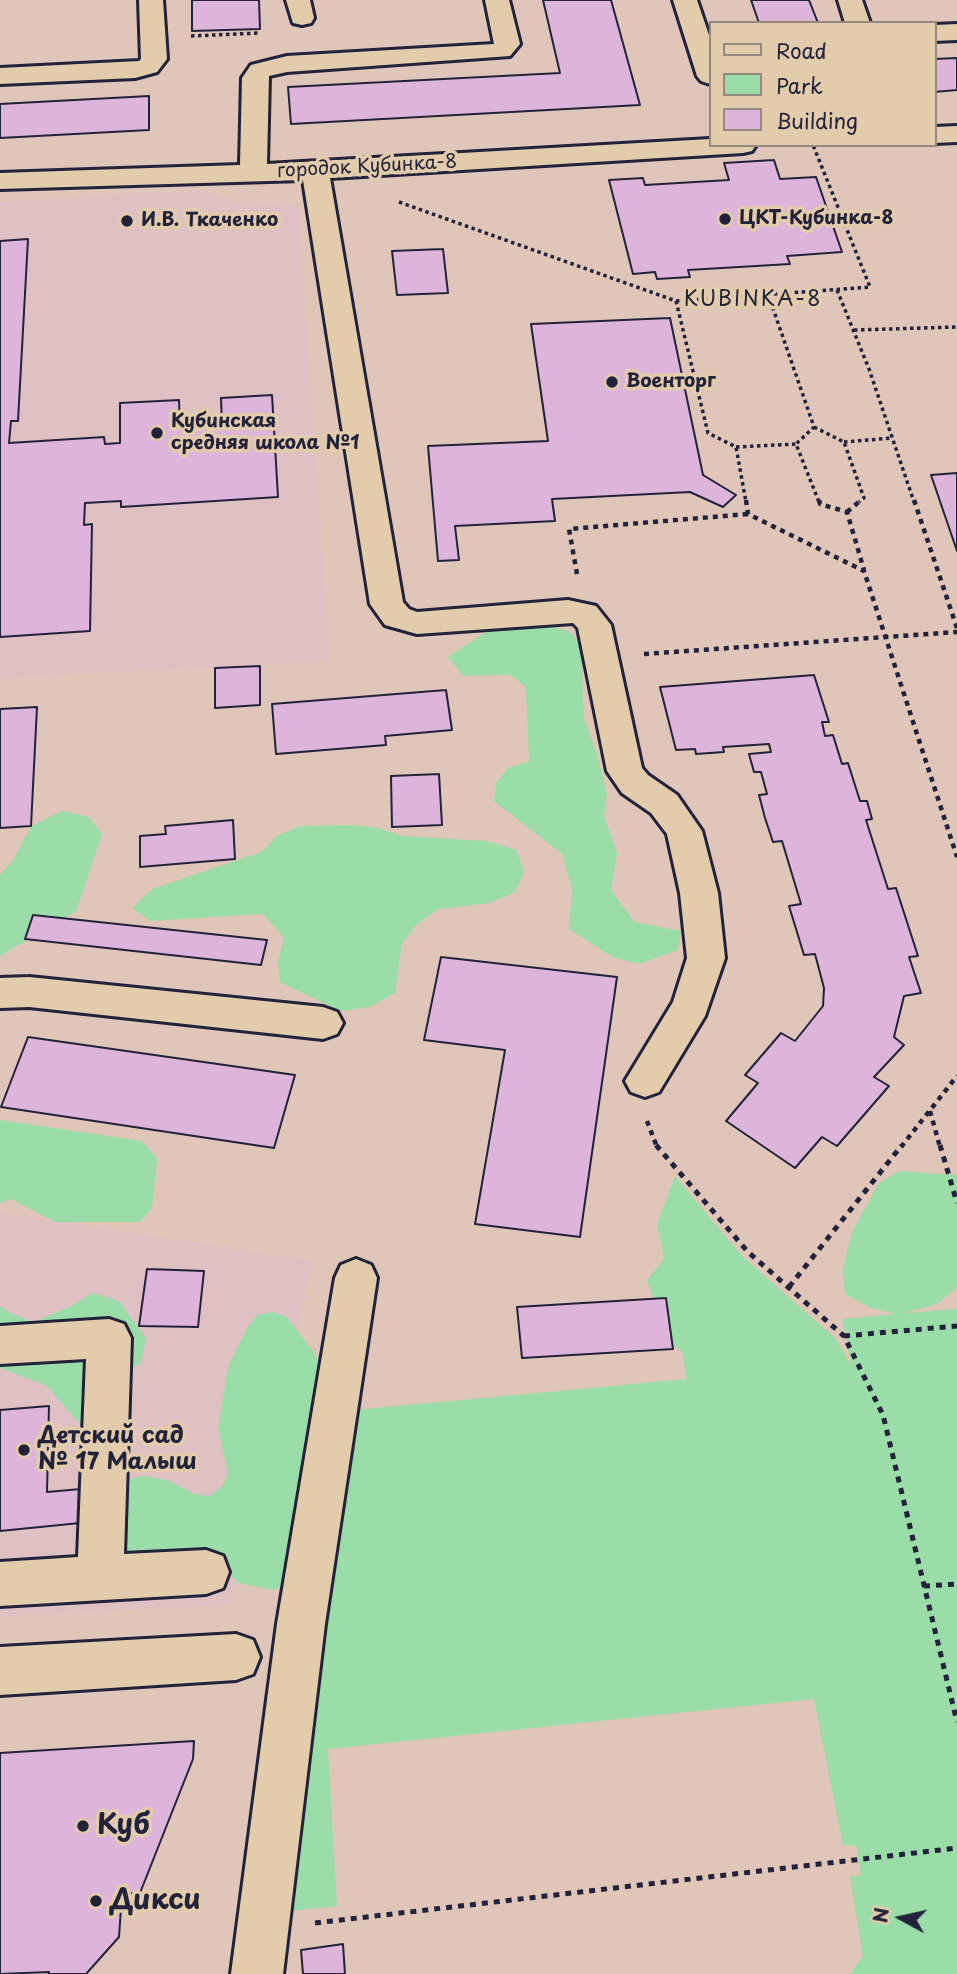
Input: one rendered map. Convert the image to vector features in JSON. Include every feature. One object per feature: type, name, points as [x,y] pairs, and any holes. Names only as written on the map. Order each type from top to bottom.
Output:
[{"type":"street","points":[[0,76],[135,71],[148,67],[154,60],[151,0]]},
{"type":"street","points":[[254,173],[255,78],[260,70],[287,64],[501,51],[507,44],[497,0]]},
{"type":"street","points":[[685,0],[708,70]]},
{"type":"street","points":[[850,0],[857,21]]},
{"type":"street","points":[[936,33],[957,32]]},
{"type":"street","points":[[936,135],[957,134]]},
{"type":"street","name":"городок Кубинка-8","points":[[0,181],[314,171],[716,147]]},
{"type":"street","points":[[314,171],[387,604],[397,617],[417,623],[568,611],[584,614],[594,625],[625,771],[635,784],[664,804],[684,831],[699,893],[706,958],[691,1006],[645,1081]]},
{"type":"street","points":[[0,993],[29,992],[323,1023]]},
{"type":"street","points":[[257,1974],[301,1625],[356,1278]]},
{"type":"street","points":[[0,1345],[109,1338],[100,1578]]},
{"type":"street","points":[[0,1584],[206,1572]]},
{"type":"street","points":[[0,1671],[236,1657]]},
{"type":"path","points":[[152,37],[268,32],[282,29],[300,9]]},
{"type":"path","points":[[392,199],[676,302],[870,287],[814,147]]},
{"type":"path","points":[[601,657],[957,630],[854,330],[837,290]]},
{"type":"path","points":[[768,295],[814,426],[844,442],[892,438]]},
{"type":"path","points":[[676,302],[708,433],[736,447],[796,444],[814,426]]},
{"type":"path","points":[[854,330],[957,327]]},
{"type":"path","points":[[844,442],[864,498],[847,512]]},
{"type":"path","points":[[796,444],[820,504],[847,512]]},
{"type":"path","points":[[736,447],[748,514]]},
{"type":"path","points":[[847,512],[957,857]]},
{"type":"path","points":[[584,614],[569,529],[748,514],[864,571]]},
{"type":"path","points":[[789,1287],[957,1076]]},
{"type":"path","points":[[645,1081],[643,1110],[655,1144],[748,1252],[844,1336],[883,1415],[957,1722]]},
{"type":"path","points":[[930,1111],[957,1203]]},
{"type":"path","points":[[844,1336],[957,1326]]},
{"type":"path","points":[[924,1586],[957,1584]]},
{"type":"path","points":[[262,1929],[957,1848]]},
{"type":"shaded area","name":"Кубинская средняя школа №1","points":[[200,190],[245,205],[298,203],[330,661],[0,678],[0,202]]},
{"type":"shaded area","points":[[0,1212],[314,1261],[230,1605],[0,1616]]},
{"type":"green space","points":[[544,625],[569,631],[581,644],[584,719],[597,754],[607,794],[604,816],[617,853],[611,890],[634,922],[681,931],[678,950],[639,964],[612,957],[569,929],[572,889],[562,854],[494,801],[496,783],[508,768],[529,761],[526,687],[510,675],[463,676],[448,657],[495,626]]},
{"type":"green space","points":[[62,811],[89,817],[102,834],[76,911],[0,956],[0,875],[14,859],[31,826]]},
{"type":"green space","points":[[351,825],[378,828],[402,836],[487,841],[516,850],[524,872],[515,892],[490,903],[438,909],[416,925],[402,944],[395,993],[370,1007],[340,1011],[280,982],[278,961],[284,938],[263,914],[150,921],[132,908],[152,889],[261,852],[277,836],[301,826]]},
{"type":"green space","points":[[0,1120],[142,1141],[157,1159],[152,1208],[140,1222],[55,1222],[11,1199],[0,1203]]},
{"type":"green space","points":[[899,1171],[957,1175],[957,1287],[937,1304],[904,1313],[957,1309],[957,1974],[850,1974],[863,1956],[850,1877],[861,1875],[856,1845],[843,1846],[814,1699],[328,1749],[337,1906],[290,1911],[332,1565],[354,1410],[687,1379],[682,1352],[666,1338],[647,1280],[664,1259],[657,1224],[675,1176],[742,1256],[836,1339],[852,1367],[842,1319],[896,1314],[871,1308],[845,1294],[842,1271],[852,1232],[878,1184]]},
{"type":"green space","points":[[93,1293],[119,1301],[146,1339],[140,1364],[112,1377],[83,1428],[47,1386],[0,1368],[0,1306],[33,1322],[69,1307]]},
{"type":"green space","points":[[272,1312],[287,1317],[317,1357],[324,1415],[288,1583],[273,1590],[238,1583],[212,1558],[186,1548],[170,1550],[154,1557],[120,1559],[102,1503],[127,1480],[142,1476],[156,1478],[170,1481],[194,1494],[209,1496],[222,1487],[228,1474],[218,1428],[228,1367],[247,1328],[257,1315]]},
{"type":"building","points":[[192,0],[259,0],[260,29],[192,31]]},
{"type":"building","points":[[543,0],[611,0],[640,105],[291,124],[288,87],[560,73]]},
{"type":"building","points":[[751,0],[809,0],[817,21],[758,21]]},
{"type":"building","points":[[957,58],[957,90],[936,92],[936,59]]},
{"type":"building","points":[[149,96],[149,130],[0,138],[0,104]]},
{"type":"building","name":"ЦКТ-Кубинка-8","points":[[774,160],[780,179],[816,177],[842,252],[787,256],[790,264],[688,270],[690,277],[657,279],[655,272],[633,274],[609,180],[643,178],[645,185],[729,180],[724,163]]},
{"type":"building","points":[[28,239],[18,421],[11,421],[9,443],[104,437],[105,444],[120,443],[120,403],[179,400],[180,426],[222,424],[221,398],[272,395],[278,497],[121,507],[121,501],[85,503],[84,525],[92,524],[90,631],[0,637],[0,241]]},
{"type":"building","points":[[443,249],[448,293],[397,295],[392,251]]},
{"type":"building","name":"Военторг","points":[[670,318],[703,475],[736,495],[723,507],[690,492],[552,499],[555,521],[455,526],[459,560],[438,561],[428,446],[548,441],[531,324]]},
{"type":"building","points":[[957,473],[957,551],[931,475]]},
{"type":"building","points":[[260,666],[260,705],[215,708],[215,668]]},
{"type":"building","points":[[814,675],[829,722],[822,722],[825,736],[833,735],[842,764],[848,763],[860,801],[867,801],[872,819],[866,820],[888,889],[896,888],[918,956],[909,957],[921,993],[904,996],[894,1037],[904,1045],[874,1077],[889,1086],[837,1146],[822,1137],[795,1168],[726,1121],[758,1083],[745,1075],[781,1033],[795,1041],[823,1006],[824,988],[815,954],[804,955],[789,906],[801,904],[782,841],[773,842],[759,795],[767,794],[761,772],[754,772],[749,754],[771,752],[769,744],[723,747],[724,752],[696,754],[695,749],[676,750],[660,687]]},
{"type":"building","points":[[446,690],[452,730],[385,736],[386,745],[276,754],[272,704]]},
{"type":"building","points":[[37,707],[31,826],[0,828],[0,709]]},
{"type":"building","points":[[439,774],[442,825],[392,827],[391,776]]},
{"type":"building","points":[[233,820],[235,859],[140,867],[140,836],[166,834],[165,826]]},
{"type":"building","points":[[33,915],[267,940],[261,965],[25,939]]},
{"type":"building","points":[[441,957],[617,977],[580,1237],[475,1224],[505,1050],[424,1040]]},
{"type":"building","points":[[28,1037],[295,1075],[274,1148],[1,1107]]},
{"type":"building","points":[[147,1269],[204,1271],[198,1327],[139,1326]]},
{"type":"building","points":[[666,1298],[673,1349],[522,1358],[517,1307]]},
{"type":"building","name":"Детский сад № 17 Малыш","points":[[49,1406],[47,1492],[81,1489],[80,1523],[0,1531],[0,1410]]},
{"type":"building","name":"Куб","points":[[194,1741],[193,1759],[140,1893],[122,1894],[119,1937],[86,1974],[0,1974],[0,1753]]},
{"type":"building","points":[[343,1944],[345,1974],[303,1974],[301,1950]]},
{"type":"place","name":"ЦКТ-Кубинка-8","points":[[725,219]]},
{"type":"place","name":"И.В. Ткаченко","points":[[127,221]]},
{"type":"place","name":"Военторг","points":[[612,382]]},
{"type":"place","name":"Кубинская средняя школа №1","points":[[157,433]]},
{"type":"place","name":"Детский сад № 17 Малыш","points":[[24,1450]]},
{"type":"place","name":"Куб","points":[[83,1826]]},
{"type":"place","name":"Дикси","points":[[96,1901]]},
{"type":"district","name":"KUBINKA-8","points":[[753,300]]}]
